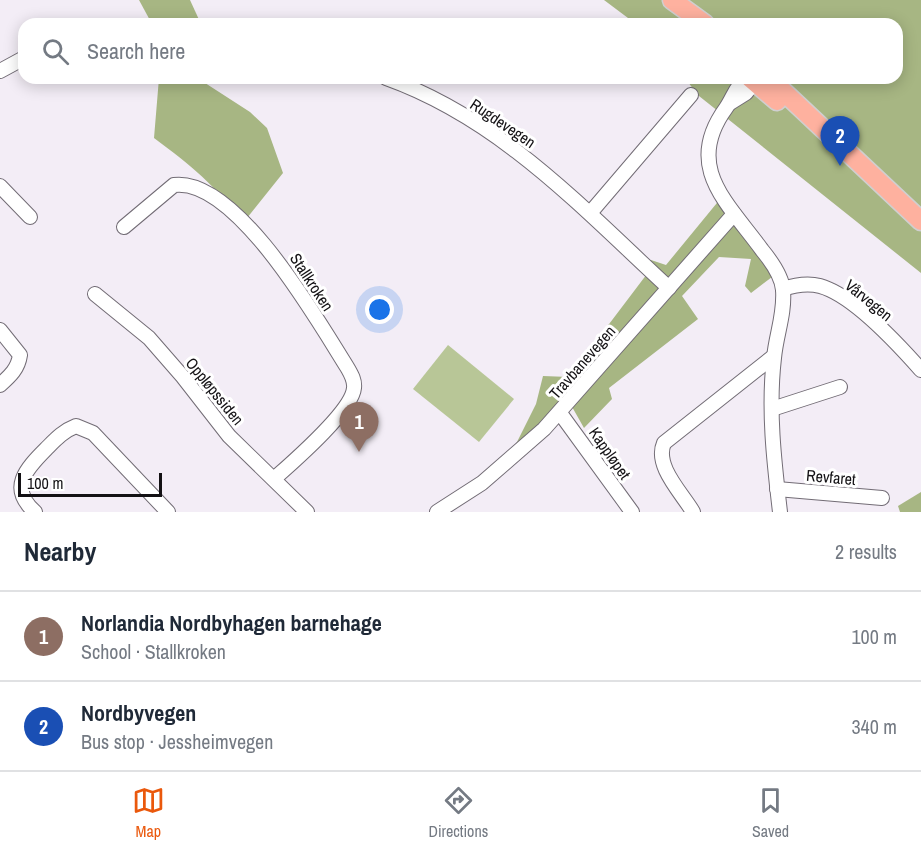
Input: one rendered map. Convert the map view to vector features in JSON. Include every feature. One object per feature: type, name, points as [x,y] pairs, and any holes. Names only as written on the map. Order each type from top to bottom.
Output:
[{"type":"main road","points":[[671,0],[687,18]]},
{"type":"main road","points":[[671,0],[696,18]]},
{"type":"main road","points":[[763,84],[844,146],[874,179],[921,221]]},
{"type":"street","points":[[0,71],[18,61]]},
{"type":"street","name":"Rugdevegen","points":[[400,84],[433,98],[502,139],[547,173],[591,212],[669,288]]},
{"type":"street","points":[[752,84],[739,99],[730,103],[711,133],[708,159],[712,178],[734,214],[768,258],[783,289],[780,332],[774,357],[772,408],[780,512]]},
{"type":"street","points":[[591,212],[691,95]]},
{"type":"street","name":"Stallkroken","points":[[124,227],[174,185],[184,184],[221,204],[259,237],[283,265],[347,367],[353,379],[352,396],[318,437],[275,478]]},
{"type":"street","points":[[0,186],[30,217]]},
{"type":"street","name":"Travbanevegen","points":[[437,512],[499,470],[560,413],[734,214]]},
{"type":"street","name":"Vårvegen","points":[[783,289],[802,285],[819,286],[834,292],[880,329],[921,370]]},
{"type":"street","name":"Oppløpssiden","points":[[95,294],[149,338],[183,377],[214,420],[307,512]]},
{"type":"street","points":[[0,330],[20,355],[19,364],[13,374],[0,385]]},
{"type":"street","points":[[693,512],[664,467],[661,457],[664,443],[774,357]]},
{"type":"street","points":[[772,408],[840,387]]},
{"type":"street","name":"Kappløpet","points":[[560,413],[633,512]]},
{"type":"street","points":[[35,512],[23,496],[21,488],[25,473],[62,433],[76,426],[93,433],[168,512]]},
{"type":"street","name":"Revfaret","points":[[777,489],[882,498]]},
{"type":"green space","points":[[139,0],[190,0],[198,18],[149,18]]},
{"type":"green space","points":[[604,0],[921,0],[921,273],[699,96],[691,93],[694,90],[690,84],[903,84],[903,18],[628,18]]},
{"type":"green space","points":[[158,84],[207,84],[250,112],[267,128],[283,173],[243,223],[202,177],[154,138]]},
{"type":"green space","points":[[721,198],[768,251],[772,277],[751,293],[745,286],[751,259],[719,257],[682,296],[698,319],[609,388],[612,399],[584,428],[571,405],[507,462],[536,404],[543,376],[569,377],[653,266],[648,262],[651,260],[666,265]]},
{"type":"green space","points":[[448,345],[514,399],[479,442],[413,389]]},
{"type":"green space","points":[[921,492],[921,512],[900,512],[898,506]]},
{"type":"place","name":"Nordbyvegen","points":[[840,166]]},
{"type":"place","name":"Norlandia Nordbyhagen barnehage","points":[[359,452]]}]
